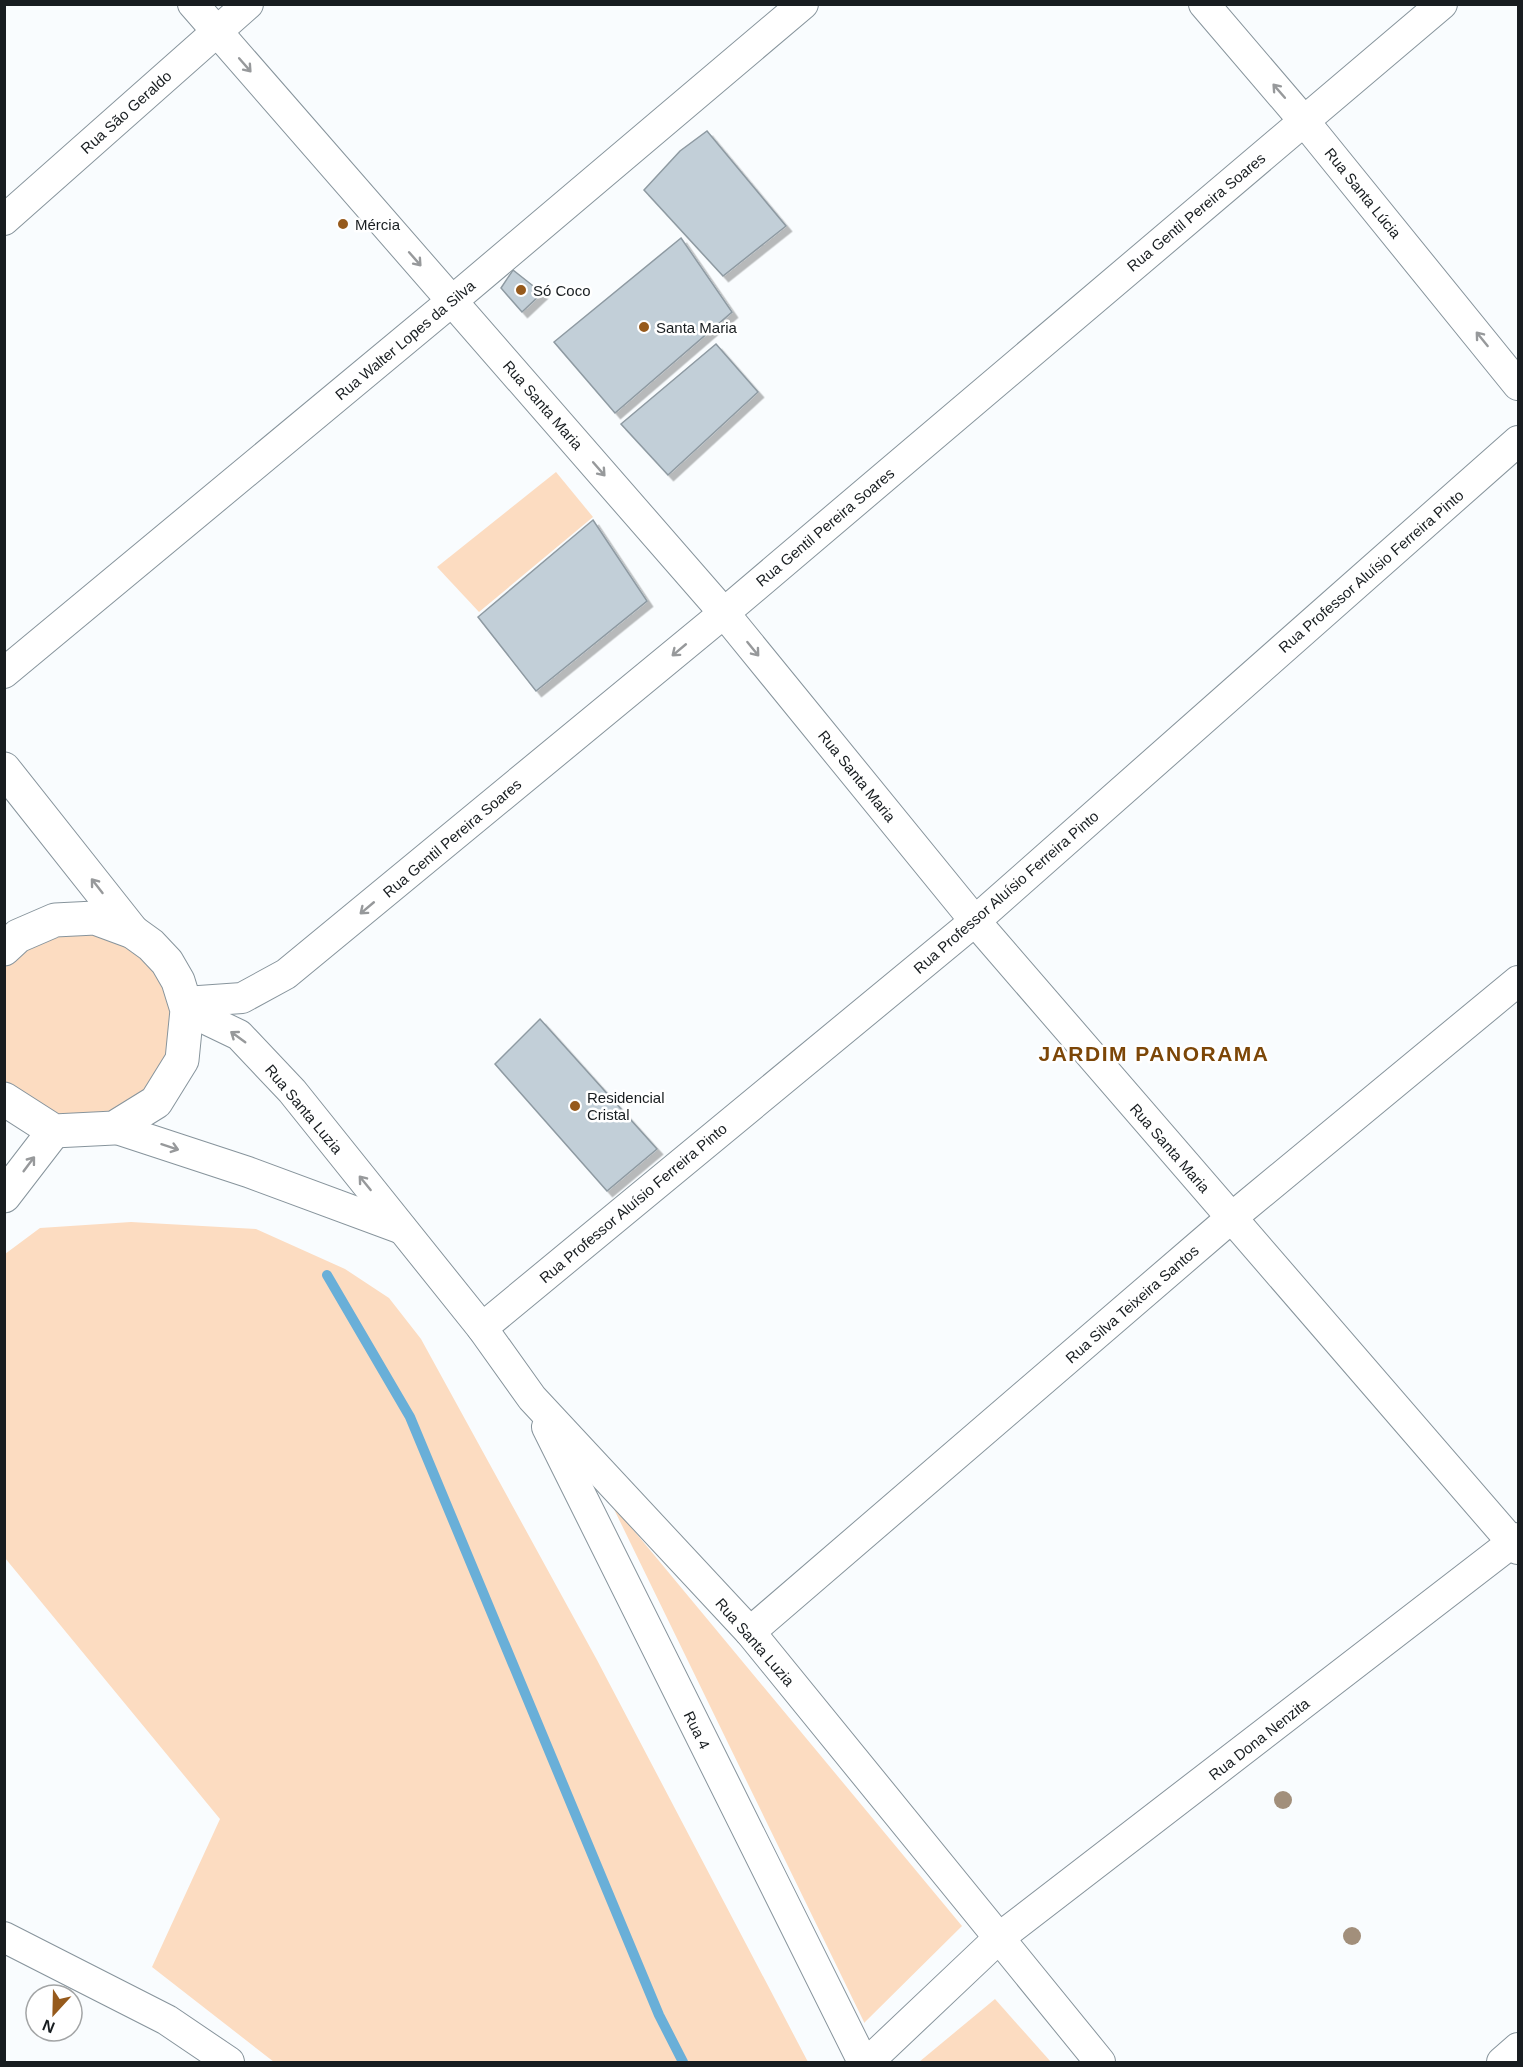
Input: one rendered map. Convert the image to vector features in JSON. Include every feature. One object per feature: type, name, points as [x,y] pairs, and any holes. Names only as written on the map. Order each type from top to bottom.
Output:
[{"type":"street","name":"Rua Santa Maria","points":[[194,4],[215,32],[724,613],[975,921],[1230,1219],[1517,1544]]},
{"type":"street","name":"Rua São Geraldo","points":[[4,220],[248,4]]},
{"type":"street","name":"Rua Walter Lopes da Silva","points":[[4,673],[452,301],[803,4]]},
{"type":"street","name":"Rua Santa Lúcia","points":[[1204,4],[1304,120],[1518,385]]},
{"type":"street","name":"Rua Gentil Pereira Soares","points":[[186,1006],[242,998],[286,974],[724,613],[1442,4]]},
{"type":"street","name":"Rua Professor Aluísio Ferreira Pinto","points":[[482,1329],[975,921],[1518,441]]},
{"type":"street","points":[[4,769],[133,932]]},
{"type":"street","points":[[4,949],[18,936],[55,920],[95,918],[133,932],[151,945],[166,962],[178,981],[186,1006],[182,1060],[156,1102],[114,1128]]},
{"type":"street","name":"Rua Silva Teixeira Santos","points":[[750,1632],[1230,1219],[1518,981]]},
{"type":"street","name":"Rua Santa Luzia","points":[[186,1006],[239,1035],[292,1091],[482,1329],[532,1398],[750,1632],[1100,2062]]},
{"type":"street","points":[[4,1099],[54,1131],[114,1128],[248,1172],[402,1229]]},
{"type":"street","points":[[4,1196],[54,1131]]},
{"type":"street","name":"Rua 4","points":[[532,1398],[863,2062]]},
{"type":"street","name":"Rua Dona Nenzita","points":[[868,2062],[999,1938],[1517,1544]]},
{"type":"street","points":[[4,1937],[167,2020],[229,2062]]},
{"type":"street","points":[[1502,2062],[1518,2048]]},
{"type":"shaded area","points":[[556,472],[593,517],[479,612],[437,567]]},
{"type":"shaded area","points":[[67,932],[105,935],[128,946],[142,958],[160,981],[170,1007],[171,1034],[166,1060],[153,1083],[134,1102],[110,1114],[80,1118],[47,1113],[25,1102],[5,1083],[4,969],[24,949]]},
{"type":"shaded area","points":[[131,1222],[256,1229],[345,1269],[389,1298],[421,1339],[597,1660],[808,2062],[274,2062],[152,1967],[220,1819],[5,1558],[5,1254],[40,1228]]},
{"type":"shaded area","points":[[611,1503],[962,1926],[864,2023],[864,2022]]},
{"type":"shaded area","points":[[995,1999],[1051,2062],[919,2062]]},
{"type":"building","points":[[707,131],[786,226],[723,276],[644,190],[680,151]]},
{"type":"building","name":"Santa Maria","points":[[681,238],[732,312],[615,413],[554,342]]},
{"type":"building","name":"Só Coco","points":[[513,270],[542,293],[522,312],[501,288]]},
{"type":"building","points":[[716,344],[758,392],[668,475],[621,424]]},
{"type":"building","points":[[593,520],[647,601],[536,691],[478,617]]},
{"type":"building","name":"Residencial Cristal","points":[[540,1019],[657,1149],[607,1191],[495,1064]]},
{"type":"waterway","points":[[327,1275],[410,1417],[659,2015],[683,2062]]},
{"type":"place","name":"Mércia","points":[[343,224]]},
{"type":"place","name":"Só Coco","points":[[521,290]]},
{"type":"place","name":"Santa Maria","points":[[644,327]]},
{"type":"place","name":"Residencial Cristal","points":[[575,1106]]},
{"type":"district","name":"JARDIM PANORAMA","points":[[1154,1053]]}]
